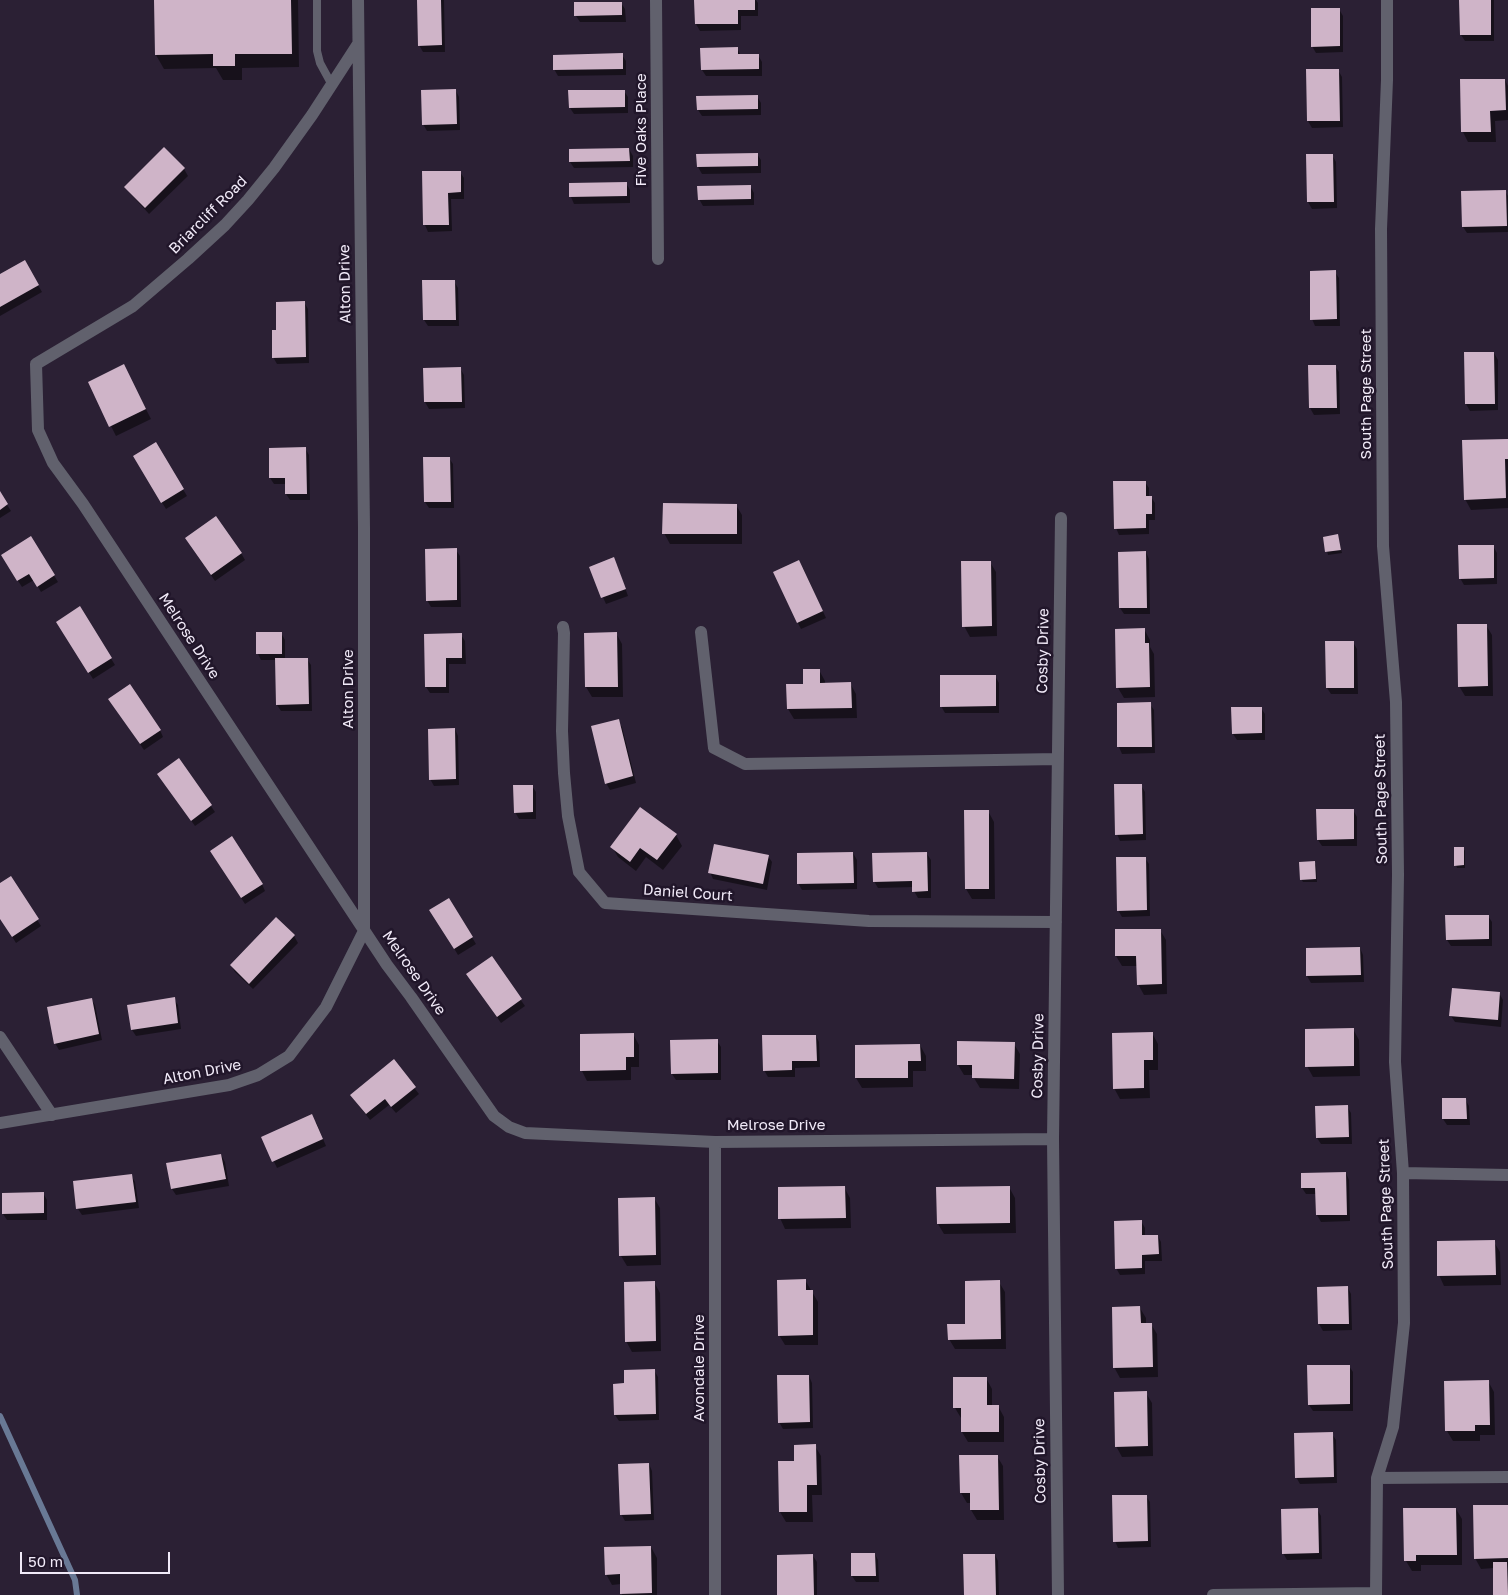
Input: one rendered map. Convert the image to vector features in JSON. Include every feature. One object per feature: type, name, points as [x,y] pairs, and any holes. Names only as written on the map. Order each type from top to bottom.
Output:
[{"type":"street","name":"Alton Drive","points":[[0,1123],[228,1085],[258,1075],[289,1056],[326,1007],[364,930],[364,528],[358,0]]},
{"type":"street","name":"Five Oaks Place","points":[[656,0],[658,259]]},
{"type":"street","name":"South Page Street","points":[[1376,1594],[1377,1478],[1393,1427],[1404,1324],[1403,1174],[1395,1062],[1398,876],[1396,702],[1383,546],[1381,229],[1387,80],[1387,0]]},
{"type":"street","name":"Briarcliff Road","points":[[36,364],[133,306],[188,260],[225,225],[274,168],[312,116],[358,44]]},
{"type":"street","name":"Melrose Drive","points":[[36,364],[38,430],[53,463],[387,966],[412,997],[494,1116],[509,1127],[525,1133],[715,1142],[1053,1139]]},
{"type":"street","name":"Cosby Drive","points":[[1058,1595],[1053,1139],[1062,518]]},
{"type":"street","name":"Daniel Court","points":[[562,627],[564,633],[562,731],[568,816],[579,872],[605,903],[869,921],[1056,922]]},
{"type":"street","points":[[702,632],[714,748],[745,764],[1058,759]]},
{"type":"street","points":[[0,1037],[52,1115]]},
{"type":"street","name":"Avondale Drive","points":[[714,1595],[715,1142]]},
{"type":"street","points":[[1403,1174],[1508,1175]]},
{"type":"street","points":[[1377,1478],[1508,1478]]},
{"type":"street","points":[[1213,1595],[1376,1594]]},
{"type":"lane","points":[[317,0],[317,51],[320,63],[332,85]]},
{"type":"building","points":[[154,0],[291,0],[292,54],[235,54],[235,66],[213,66],[213,54],[155,55]]},
{"type":"building","points":[[417,0],[441,0],[442,45],[418,46]]},
{"type":"building","points":[[694,0],[755,0],[755,10],[738,10],[738,24],[695,24]]},
{"type":"building","points":[[1459,0],[1491,0],[1491,35],[1460,35]]},
{"type":"building","points":[[574,2],[622,2],[622,15],[574,16]]},
{"type":"building","points":[[1311,8],[1340,8],[1340,46],[1311,47]]},
{"type":"building","points":[[738,47],[738,54],[759,54],[759,69],[701,70],[700,48]]},
{"type":"building","points":[[623,53],[623,69],[553,70],[553,55]]},
{"type":"building","points":[[1306,69],[1339,69],[1340,121],[1307,121]]},
{"type":"building","points":[[1460,79],[1505,79],[1506,110],[1490,111],[1491,132],[1461,132]]},
{"type":"building","points":[[456,89],[457,124],[422,125],[421,90]]},
{"type":"building","points":[[568,90],[625,90],[625,107],[569,108]]},
{"type":"building","points":[[758,95],[758,109],[697,110],[696,96]]},
{"type":"building","points":[[164,147],[185,168],[145,208],[124,187]]},
{"type":"building","points":[[629,148],[630,161],[569,162],[569,149]]},
{"type":"building","points":[[758,153],[758,166],[697,167],[696,154]]},
{"type":"building","points":[[1306,154],[1333,154],[1334,202],[1307,202]]},
{"type":"building","points":[[422,171],[461,171],[461,192],[448,193],[449,225],[423,225]]},
{"type":"building","points":[[627,182],[627,196],[569,197],[569,183]]},
{"type":"building","points":[[751,185],[751,199],[698,200],[697,186]]},
{"type":"building","points":[[1506,190],[1507,226],[1462,227],[1461,191]]},
{"type":"building","points":[[25,260],[39,285],[0,307],[0,274]]},
{"type":"building","points":[[1336,270],[1337,319],[1310,320],[1310,271]]},
{"type":"building","points":[[422,280],[455,280],[456,320],[423,320]]},
{"type":"building","points":[[305,301],[306,357],[272,358],[272,330],[276,330],[276,302]]},
{"type":"building","points":[[1464,352],[1494,352],[1495,404],[1465,404]]},
{"type":"building","points":[[124,364],[146,409],[109,427],[88,382]]},
{"type":"building","points":[[1308,365],[1336,365],[1337,408],[1309,408]]},
{"type":"building","points":[[461,367],[462,402],[424,402],[423,368]]},
{"type":"building","points":[[1508,439],[1508,459],[1505,459],[1506,498],[1464,500],[1462,440]]},
{"type":"building","points":[[156,442],[184,489],[161,503],[133,456]]},
{"type":"building","points":[[306,447],[307,494],[285,494],[285,478],[269,478],[269,448]]},
{"type":"building","points":[[423,457],[450,457],[451,502],[424,502]]},
{"type":"building","points":[[1113,481],[1146,481],[1146,496],[1152,496],[1152,514],[1146,514],[1146,528],[1114,529]]},
{"type":"building","points":[[0,491],[8,504],[0,510]]},
{"type":"building","points":[[663,503],[737,504],[737,534],[662,534]]},
{"type":"building","points":[[216,516],[242,553],[211,575],[185,538]]},
{"type":"building","points":[[1338,534],[1341,550],[1325,552],[1323,537]]},
{"type":"building","points":[[31,536],[55,575],[37,587],[29,574],[17,581],[1,555]]},
{"type":"building","points":[[1458,545],[1494,545],[1494,578],[1459,579]]},
{"type":"building","points":[[457,548],[457,600],[426,601],[425,549]]},
{"type":"building","points":[[1146,551],[1147,608],[1119,608],[1118,552]]},
{"type":"building","points":[[614,557],[626,589],[601,598],[589,567]]},
{"type":"building","points":[[799,560],[823,611],[797,623],[773,572]]},
{"type":"building","points":[[961,561],[991,561],[992,626],[962,627]]},
{"type":"building","points":[[80,606],[112,658],[88,673],[56,622]]},
{"type":"building","points":[[1457,624],[1487,624],[1488,686],[1458,687]]},
{"type":"building","points":[[1145,628],[1145,643],[1149,643],[1150,687],[1116,688],[1115,629]]},
{"type":"building","points":[[256,632],[282,632],[282,654],[256,654]]},
{"type":"building","points":[[617,632],[618,687],[585,687],[584,633]]},
{"type":"building","points":[[462,633],[462,658],[446,658],[446,687],[425,687],[424,634]]},
{"type":"building","points":[[1325,641],[1354,641],[1354,688],[1326,688]]},
{"type":"building","points":[[275,658],[308,658],[309,704],[276,705]]},
{"type":"building","points":[[803,669],[820,669],[820,683],[851,682],[852,708],[787,709],[786,684],[803,684]]},
{"type":"building","points":[[940,675],[996,675],[996,706],[940,707]]},
{"type":"building","points":[[130,684],[161,730],[140,744],[108,699]]},
{"type":"building","points":[[1151,702],[1152,747],[1117,747],[1117,703]]},
{"type":"building","points":[[1231,707],[1262,707],[1262,733],[1232,734]]},
{"type":"building","points":[[619,719],[633,776],[605,784],[591,726]]},
{"type":"building","points":[[455,728],[456,779],[429,780],[428,729]]},
{"type":"building","points":[[179,758],[212,805],[191,821],[157,774]]},
{"type":"building","points":[[1114,784],[1142,784],[1143,834],[1115,835]]},
{"type":"building","points":[[513,785],[533,785],[533,812],[514,813]]},
{"type":"building","points":[[640,807],[677,834],[657,860],[640,848],[630,862],[610,847]]},
{"type":"building","points":[[1316,809],[1354,809],[1354,839],[1317,840]]},
{"type":"building","points":[[964,810],[989,810],[989,889],[965,889]]},
{"type":"building","points":[[232,836],[263,884],[241,898],[210,851]]},
{"type":"building","points":[[714,844],[769,855],[763,884],[708,873]]},
{"type":"building","points":[[1454,847],[1464,847],[1464,865],[1454,866]]},
{"type":"building","points":[[853,852],[854,883],[797,884],[797,853]]},
{"type":"building","points":[[927,852],[928,891],[912,892],[912,881],[873,882],[872,853]]},
{"type":"building","points":[[1116,857],[1146,857],[1147,910],[1117,911]]},
{"type":"building","points":[[1315,861],[1316,879],[1300,880],[1299,862]]},
{"type":"building","points":[[11,876],[39,919],[12,937],[0,919],[0,883]]},
{"type":"building","points":[[449,898],[473,937],[454,949],[429,910]]},
{"type":"building","points":[[1445,915],[1489,915],[1489,939],[1446,940]]},
{"type":"building","points":[[276,917],[295,935],[249,984],[230,965]]},
{"type":"building","points":[[1115,929],[1161,929],[1162,984],[1137,985],[1136,956],[1115,956]]},
{"type":"building","points":[[1360,947],[1361,975],[1306,976],[1306,948]]},
{"type":"building","points":[[492,956],[522,999],[497,1017],[466,974]]},
{"type":"building","points":[[1452,988],[1500,992],[1498,1020],[1449,1016]]},
{"type":"building","points":[[175,997],[178,1023],[131,1030],[127,1005]]},
{"type":"building","points":[[92,998],[99,1034],[54,1044],[47,1007]]},
{"type":"building","points":[[1354,1028],[1354,1066],[1305,1067],[1305,1029]]},
{"type":"building","points":[[1153,1032],[1153,1060],[1144,1060],[1144,1088],[1113,1089],[1112,1033]]},
{"type":"building","points":[[634,1033],[634,1057],[626,1057],[626,1070],[580,1071],[580,1034]]},
{"type":"building","points":[[762,1035],[816,1035],[817,1061],[792,1061],[792,1070],[763,1071]]},
{"type":"building","points":[[718,1039],[718,1073],[671,1074],[670,1040]]},
{"type":"building","points":[[957,1041],[1015,1042],[1014,1079],[972,1078],[972,1065],[957,1065]]},
{"type":"building","points":[[920,1044],[921,1061],[908,1061],[908,1078],[855,1078],[855,1045]]},
{"type":"building","points":[[394,1059],[416,1087],[391,1107],[385,1099],[366,1114],[350,1095]]},
{"type":"building","points":[[1442,1098],[1466,1098],[1467,1119],[1442,1119]]},
{"type":"building","points":[[1348,1105],[1349,1137],[1316,1138],[1315,1106]]},
{"type":"building","points":[[312,1114],[323,1139],[272,1162],[261,1137]]},
{"type":"building","points":[[221,1154],[226,1179],[171,1189],[166,1163]]},
{"type":"building","points":[[1346,1172],[1347,1215],[1316,1215],[1315,1188],[1301,1188],[1301,1173]]},
{"type":"building","points":[[132,1174],[136,1202],[76,1209],[73,1181]]},
{"type":"building","points":[[845,1186],[846,1218],[778,1219],[778,1187]]},
{"type":"building","points":[[1010,1186],[1010,1223],[937,1224],[936,1187]]},
{"type":"building","points":[[44,1192],[44,1213],[2,1214],[2,1193]]},
{"type":"building","points":[[655,1197],[656,1255],[619,1256],[618,1198]]},
{"type":"building","points":[[1142,1220],[1142,1235],[1158,1235],[1159,1254],[1142,1255],[1142,1268],[1115,1269],[1114,1221]]},
{"type":"building","points":[[1495,1240],[1496,1275],[1437,1276],[1437,1241]]},
{"type":"building","points":[[806,1279],[806,1290],[813,1290],[813,1335],[778,1336],[777,1280]]},
{"type":"building","points":[[1000,1280],[1001,1339],[948,1340],[947,1324],[965,1324],[965,1281]]},
{"type":"building","points":[[655,1281],[656,1341],[625,1342],[624,1282]]},
{"type":"building","points":[[1348,1286],[1349,1324],[1318,1324],[1317,1287]]},
{"type":"building","points":[[1140,1306],[1141,1323],[1152,1323],[1153,1367],[1113,1368],[1112,1307]]},
{"type":"building","points":[[1307,1365],[1350,1365],[1350,1404],[1308,1405]]},
{"type":"building","points":[[655,1369],[656,1414],[614,1415],[613,1384],[624,1383],[624,1370]]},
{"type":"building","points":[[777,1375],[809,1375],[810,1422],[778,1423]]},
{"type":"building","points":[[953,1377],[987,1377],[987,1405],[999,1405],[999,1432],[961,1432],[961,1408],[953,1408]]},
{"type":"building","points":[[1489,1380],[1490,1425],[1475,1425],[1475,1431],[1445,1431],[1444,1381]]},
{"type":"building","points":[[1147,1391],[1148,1446],[1115,1447],[1114,1392]]},
{"type":"building","points":[[1333,1432],[1334,1477],[1295,1478],[1294,1433]]},
{"type":"building","points":[[816,1444],[817,1485],[807,1485],[807,1512],[779,1512],[778,1461],[794,1461],[794,1445]]},
{"type":"building","points":[[959,1455],[998,1455],[999,1510],[970,1510],[970,1493],[960,1493]]},
{"type":"building","points":[[649,1463],[651,1514],[620,1515],[618,1464]]},
{"type":"building","points":[[1112,1495],[1147,1495],[1148,1541],[1113,1542]]},
{"type":"building","points":[[1473,1505],[1508,1505],[1508,1558],[1474,1559]]},
{"type":"building","points":[[1318,1508],[1319,1553],[1282,1554],[1281,1509]]},
{"type":"building","points":[[1403,1508],[1456,1508],[1457,1555],[1416,1555],[1416,1561],[1404,1561]]},
{"type":"building","points":[[651,1546],[652,1593],[620,1594],[620,1574],[605,1575],[604,1547]]},
{"type":"building","points":[[851,1553],[875,1553],[876,1576],[851,1576]]},
{"type":"building","points":[[813,1554],[814,1595],[777,1595],[777,1555]]},
{"type":"building","points":[[963,1554],[995,1554],[996,1595],[964,1595]]},
{"type":"building","points":[[1493,1562],[1507,1562],[1508,1595],[1493,1595]]},
{"type":"waterway","points":[[0,1416],[75,1580],[77,1595]]}]
